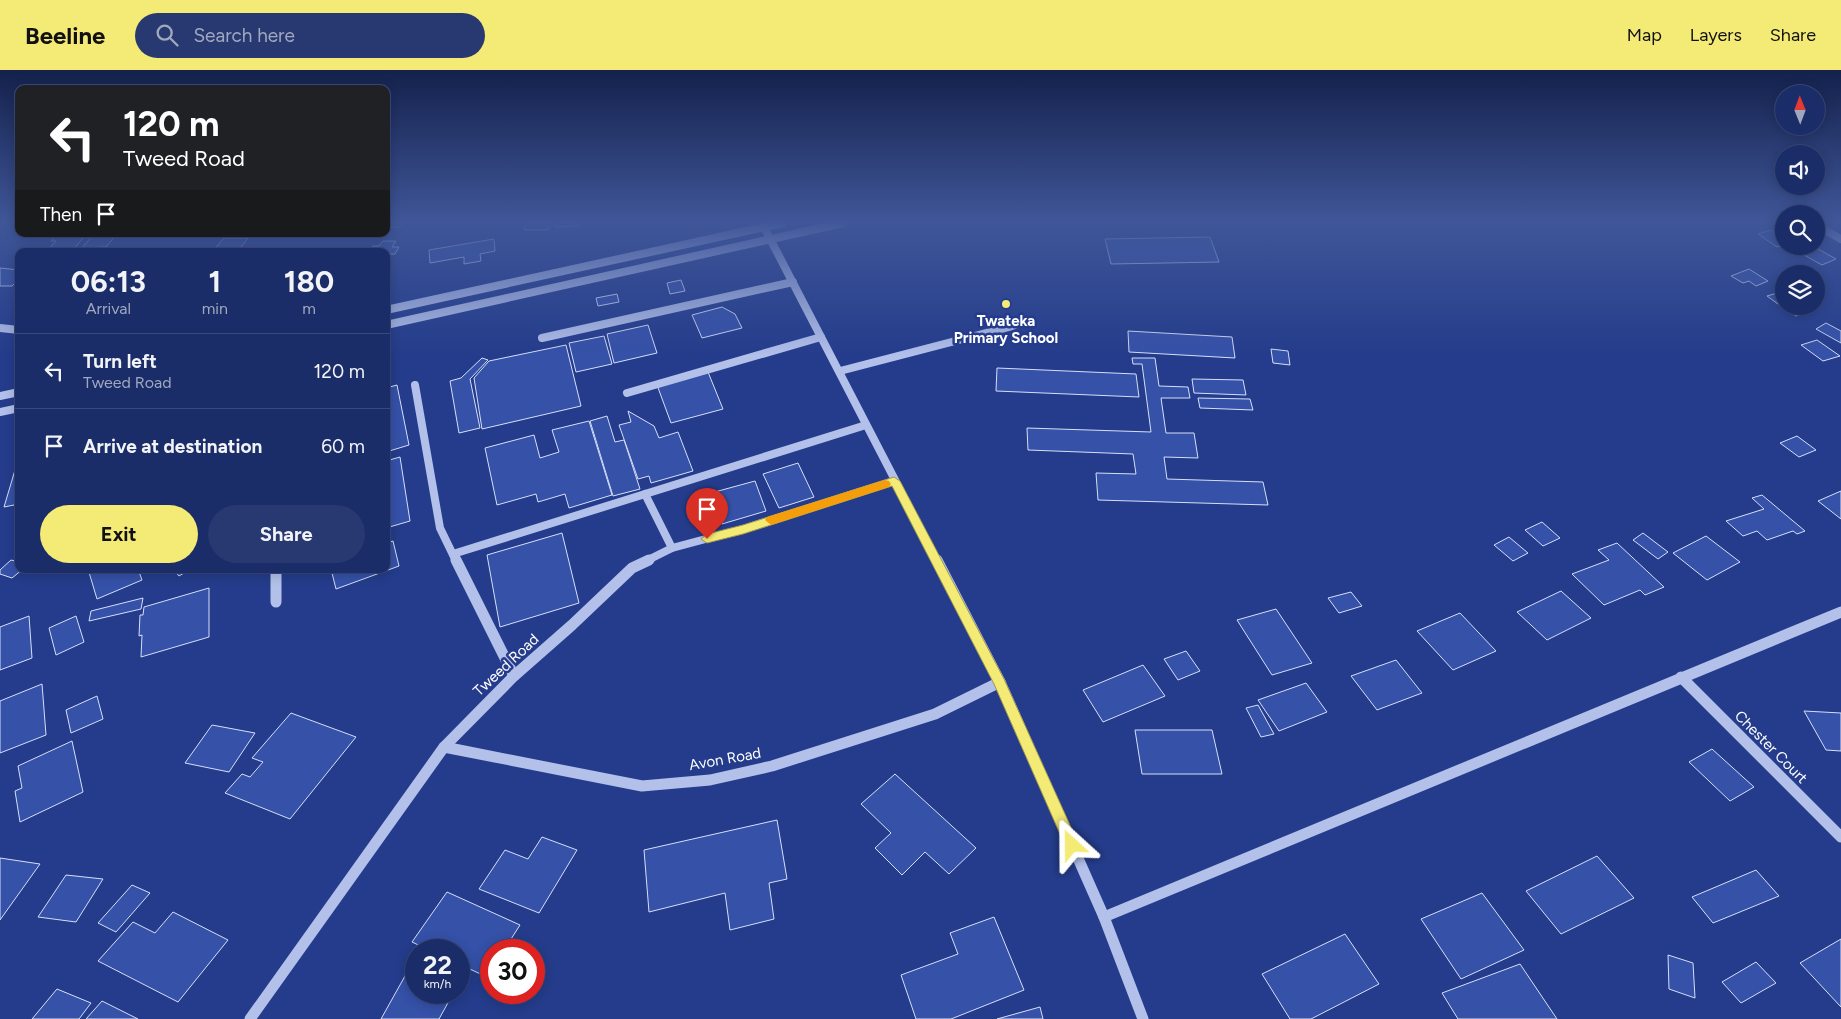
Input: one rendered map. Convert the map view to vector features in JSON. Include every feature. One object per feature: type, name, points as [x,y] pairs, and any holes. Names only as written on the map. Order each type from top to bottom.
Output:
[{"type":"street","points":[[390,309],[581,267]]},
{"type":"street","points":[[390,324],[644,267]]},
{"type":"street","points":[[785,267],[840,371],[894,481],[1000,682],[1104,917],[1143,1019]]},
{"type":"street","points":[[542,338],[793,282]]},
{"type":"street","points":[[840,371],[1013,326]]},
{"type":"street","points":[[0,328],[15,330]]},
{"type":"street","points":[[627,393],[821,337]]},
{"type":"street","points":[[415,385],[440,528],[514,676]]},
{"type":"street","points":[[0,396],[15,393]]},
{"type":"street","points":[[0,412],[15,409]]},
{"type":"street","points":[[453,554],[866,425]]},
{"type":"street","name":"Tweed Road","points":[[250,1019],[444,747],[514,676],[572,625],[632,568],[672,548],[743,529],[894,481]]},
{"type":"street","points":[[645,494],[672,548]]},
{"type":"street","points":[[276,573],[276,602]]},
{"type":"street","points":[[1104,917],[1841,612]]},
{"type":"street","name":"Chester Court","points":[[1681,677],[1841,837]]},
{"type":"street","name":"Avon Road","points":[[444,747],[642,786],[710,780],[772,766],[935,714],[1000,682]]},
{"type":"building","points":[[0,268],[15,270],[15,283],[12,286],[0,286]]},
{"type":"building","points":[[1749,269],[1768,281],[1756,286],[1749,281],[1743,283],[1731,276]]},
{"type":"building","points":[[681,280],[685,291],[670,294],[667,283]]},
{"type":"building","points":[[617,294],[619,302],[598,306],[596,298]]},
{"type":"building","points":[[1775,294],[1775,302],[1767,296]]},
{"type":"building","points":[[722,307],[735,314],[742,328],[702,338],[692,315]]},
{"type":"building","points":[[1826,323],[1841,331],[1841,343],[1816,329]]},
{"type":"building","points":[[648,325],[657,353],[614,363],[607,334]]},
{"type":"building","points":[[1128,331],[1232,337],[1235,358],[1129,352]]},
{"type":"building","points":[[604,336],[612,364],[576,372],[569,343]]},
{"type":"building","points":[[1817,340],[1840,356],[1823,361],[1801,345]]},
{"type":"building","points":[[566,345],[581,406],[482,429],[474,378],[489,361]]},
{"type":"building","points":[[1271,349],[1288,351],[1290,365],[1273,363]]},
{"type":"building","points":[[482,358],[488,360],[470,379],[480,428],[459,433],[450,381],[461,378]]},
{"type":"building","points":[[1132,358],[1155,358],[1159,386],[1188,387],[1190,398],[1161,398],[1166,433],[1194,433],[1198,458],[1164,457],[1167,479],[1263,482],[1268,505],[1098,500],[1096,473],[1136,474],[1133,454],[1028,450],[1027,428],[1151,432],[1142,364],[1133,364]]},
{"type":"building","points":[[997,368],[1136,374],[1139,397],[996,391]]},
{"type":"building","points":[[708,372],[723,409],[671,423],[657,385]]},
{"type":"building","points":[[1192,379],[1243,380],[1246,395],[1194,393]]},
{"type":"building","points":[[397,385],[409,445],[390,451],[390,387]]},
{"type":"building","points":[[1198,398],[1250,399],[1253,410],[1200,408]]},
{"type":"building","points":[[628,411],[654,426],[659,438],[678,432],[693,471],[651,483],[649,476],[638,479],[619,425],[631,422]]},
{"type":"building","points":[[607,416],[615,442],[624,440],[640,489],[613,496],[590,421]]},
{"type":"building","points":[[589,421],[612,495],[569,508],[565,494],[538,502],[536,494],[497,505],[485,448],[534,435],[540,458],[559,452],[552,430]]},
{"type":"building","points":[[1797,436],[1816,450],[1799,457],[1780,443]]},
{"type":"building","points":[[400,457],[410,521],[390,527],[390,460]]},
{"type":"building","points":[[798,463],[814,497],[779,508],[763,474]]},
{"type":"building","points":[[15,470],[15,505],[4,507]]},
{"type":"building","points":[[755,481],[766,511],[722,524],[711,493]]},
{"type":"building","points":[[1841,491],[1841,519],[1818,501]]},
{"type":"building","points":[[1762,495],[1805,531],[1797,534],[1793,531],[1767,540],[1757,531],[1743,536],[1726,521],[1764,509],[1752,498]]},
{"type":"building","points":[[1542,522],[1560,538],[1543,546],[1525,530]]},
{"type":"building","points":[[562,533],[579,603],[500,627],[487,555]]},
{"type":"building","points":[[1643,533],[1668,552],[1658,559],[1633,540]]},
{"type":"building","points":[[1706,536],[1740,562],[1707,580],[1673,553]]},
{"type":"building","points":[[1509,537],[1528,553],[1513,561],[1494,545]]},
{"type":"building","points":[[393,541],[399,566],[390,569],[390,542]]},
{"type":"building","points":[[1617,543],[1664,587],[1645,595],[1640,590],[1604,605],[1572,574],[1609,560],[1598,550]]},
{"type":"building","points":[[11,560],[15,561],[15,573],[18,573],[12,578],[0,574],[0,570]]},
{"type":"building","points":[[89,573],[139,573],[142,580],[97,599]]},
{"type":"building","points":[[332,573],[380,573],[336,589]]},
{"type":"building","points":[[209,588],[209,637],[141,657],[142,635],[139,636],[140,615],[143,615],[144,607]]},
{"type":"building","points":[[1561,591],[1591,618],[1547,640],[1517,612]]},
{"type":"building","points":[[1351,592],[1362,606],[1339,613],[1328,598]]},
{"type":"building","points":[[143,598],[141,609],[89,621],[91,611]]},
{"type":"building","points":[[1276,609],[1312,663],[1272,675],[1237,620]]},
{"type":"building","points":[[1460,613],[1496,651],[1453,670],[1417,631]]},
{"type":"building","points":[[29,616],[32,658],[0,670],[0,627]]},
{"type":"building","points":[[76,616],[84,642],[56,655],[49,628]]},
{"type":"building","points":[[1186,651],[1200,671],[1178,680],[1164,659]]},
{"type":"building","points":[[1396,660],[1422,693],[1377,710],[1351,676]]},
{"type":"building","points":[[1143,665],[1165,696],[1103,722],[1083,690]]},
{"type":"building","points":[[1306,683],[1327,712],[1279,731],[1258,700]]},
{"type":"building","points":[[42,684],[46,735],[0,753],[0,701]]},
{"type":"building","points":[[97,696],[103,719],[71,733],[66,710]]},
{"type":"building","points":[[1258,705],[1274,734],[1261,737],[1246,708]]},
{"type":"building","points":[[1804,711],[1841,713],[1841,751],[1826,750]]},
{"type":"building","points":[[291,713],[356,737],[290,819],[225,793],[242,774],[250,777],[263,762],[252,758]]},
{"type":"building","points":[[212,725],[255,733],[229,772],[185,763]]},
{"type":"building","points":[[1135,730],[1212,730],[1222,774],[1142,774]]},
{"type":"building","points":[[72,741],[83,792],[20,822],[15,791],[22,788],[18,766]]},
{"type":"building","points":[[1712,749],[1754,787],[1730,801],[1689,762]]},
{"type":"building","points":[[895,774],[976,848],[949,874],[925,852],[902,875],[875,848],[891,833],[861,804]]},
{"type":"building","points":[[777,820],[787,879],[769,883],[774,919],[730,930],[725,893],[649,912],[644,850]]},
{"type":"building","points":[[542,837],[577,850],[539,913],[479,889],[505,850],[528,859]]},
{"type":"building","points":[[1597,856],[1634,898],[1561,934],[1526,891]]},
{"type":"building","points":[[0,858],[40,864],[0,920]]},
{"type":"building","points":[[1756,870],[1779,896],[1713,923],[1692,897]]},
{"type":"building","points":[[66,875],[103,879],[76,922],[38,917]]},
{"type":"building","points":[[132,885],[150,893],[116,932],[98,923]]},
{"type":"building","points":[[447,892],[520,925],[511,939],[480,939],[480,974],[470,969],[470,939],[414,939]]},
{"type":"building","points":[[1482,893],[1524,950],[1461,979],[1421,919]]},
{"type":"building","points":[[173,912],[228,940],[178,1002],[98,961],[133,922],[155,933]]},
{"type":"building","points":[[994,917],[1024,990],[951,1019],[916,1019],[901,975],[958,954],[950,933]]},
{"type":"building","points":[[1345,934],[1379,984],[1311,1019],[1290,1019],[1262,974]]},
{"type":"building","points":[[1841,939],[1841,1007],[1800,963]]},
{"type":"building","points":[[1668,955],[1693,963],[1695,998],[1669,989]]},
{"type":"building","points":[[1756,962],[1776,983],[1741,1003],[1722,982]]},
{"type":"building","points":[[1520,964],[1557,1019],[1458,1019],[1442,993]]},
{"type":"building","points":[[405,976],[405,1004],[447,1004],[439,1019],[381,1019]]},
{"type":"building","points":[[57,989],[91,1003],[79,1019],[32,1019]]},
{"type":"building","points":[[102,1001],[138,1019],[86,1019]]},
{"type":"building","points":[[1040,1007],[1043,1019],[997,1019]]},
{"type":"slow traffic","points":[[771,520],[885,484]]},
{"type":"place","name":"Twateka Primary School","points":[[1006,304]]},
{"type":"route","points":[[707,539],[894,481],[1000,682],[1072,845]]}]
